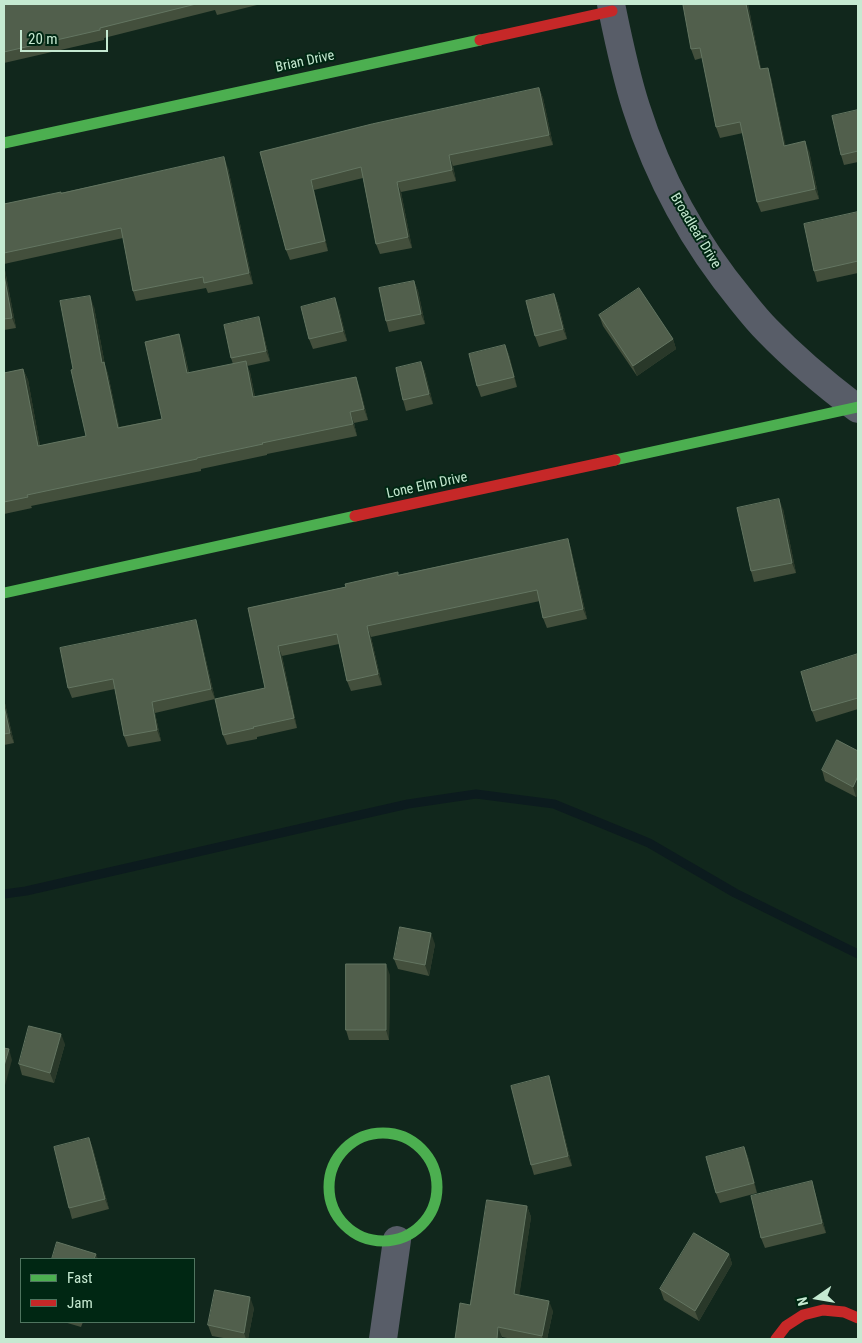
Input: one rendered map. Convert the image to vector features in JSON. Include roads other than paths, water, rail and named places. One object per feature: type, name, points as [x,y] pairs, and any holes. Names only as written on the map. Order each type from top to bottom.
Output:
[{"type":"street","name":"Brian Drive","points":[[4,143],[611,7]]},
{"type":"street","name":"Broadleaf Drive","points":[[611,7],[636,107],[657,163],[690,228],[723,278],[765,329],[813,375],[858,408]]},
{"type":"street","name":"Lone Elm Drive","points":[[4,593],[858,408]]},
{"type":"street","points":[[379,1133],[395,1134],[410,1139],[423,1150],[432,1163],[437,1178],[438,1195],[433,1210],[424,1224],[412,1234],[397,1240],[379,1242],[362,1238],[346,1228],[335,1213],[332,1205],[329,1196],[330,1178],[335,1161],[346,1147],[361,1137],[379,1133]]},
{"type":"street","points":[[383,1339],[397,1240]]},
{"type":"street","points":[[776,1339],[786,1326],[804,1315],[823,1310],[844,1312],[858,1318]]},
{"type":"waterway","points":[[4,894],[26,891],[408,804],[476,794],[554,804],[649,843],[735,893],[858,954]]}]
